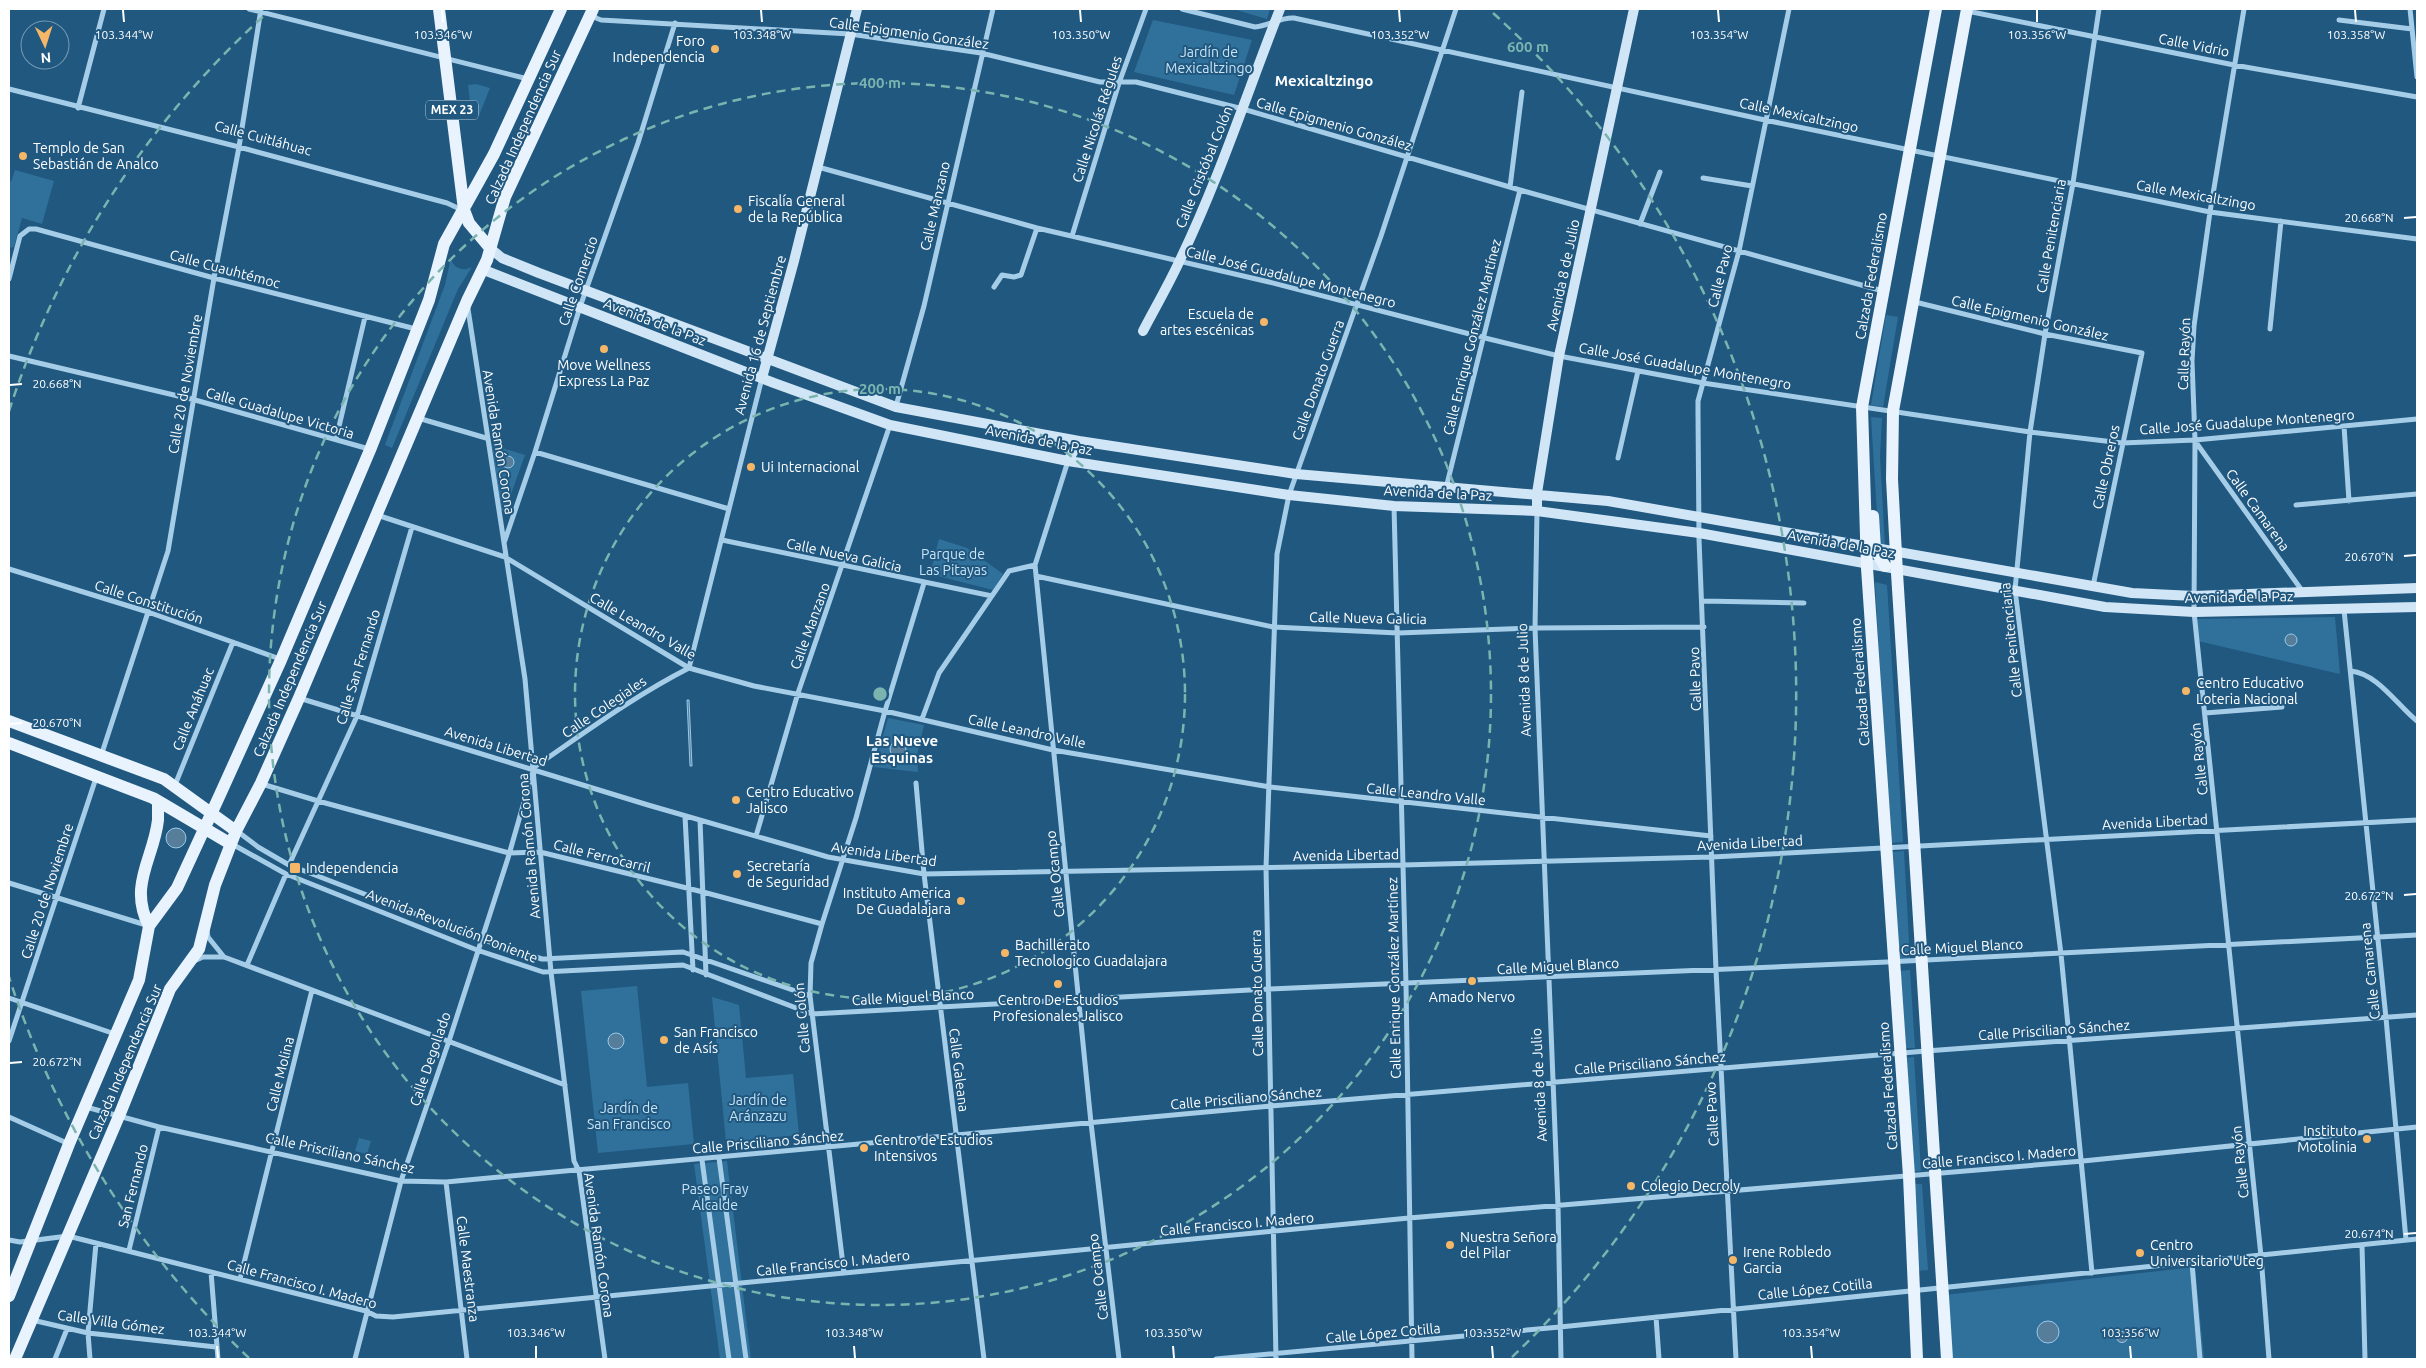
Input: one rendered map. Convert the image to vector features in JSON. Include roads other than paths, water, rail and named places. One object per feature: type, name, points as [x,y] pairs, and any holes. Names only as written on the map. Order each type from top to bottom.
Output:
[{"type":"main road","name":"MEX 23","points":[[439,9],[464,210]]},
{"type":"main road","name":"Calzada Independencia Sur","points":[[9,1296],[69,1144],[139,980],[149,926],[177,888],[281,660],[370,450],[429,300],[444,244],[494,154],[561,9]]},
{"type":"main road","name":"Calzada Federalismo","points":[[1917,1359],[1909,1176],[1867,563],[1871,548],[1862,412],[1936,9]]},
{"type":"main road","points":[[1947,1359],[1913,846],[1891,567],[1896,552],[1892,479],[1893,411],[1967,10]]},
{"type":"main road","name":"Calzada Independencia Sur","points":[[15,1359],[119,1116],[170,989],[199,950],[215,885],[236,831],[262,783],[466,301],[484,270],[505,197],[592,11]]},
{"type":"main road","points":[[464,210],[469,223],[490,248]]},
{"type":"main road","points":[[1871,548],[1891,567]]},
{"type":"main road","points":[[9,721],[174,785],[212,811],[236,831]]},
{"type":"main road","points":[[9,743],[158,801],[231,844]]},
{"type":"main road","points":[[149,926],[143,914],[142,876],[158,822],[158,801]]},
{"type":"street","points":[[78,108],[104,9]]},
{"type":"street","points":[[250,9],[529,79]]},
{"type":"street","name":"Avenida 16 de Septiembre","points":[[689,668],[762,378],[818,168],[856,9]]},
{"type":"street","name":"Calle Manzano","points":[[896,407],[924,306],[967,123],[981,53],[993,9]]},
{"type":"street","name":"Calle Nicolás Régules","points":[[1072,236],[1119,83],[1146,9]]},
{"type":"street","name":"Calle Mexicaltzingo","points":[[1182,9],[1255,27],[1265,27],[1284,18],[1294,18],[1765,120],[2210,212],[2417,239]]},
{"type":"street","name":"Calle Cristóbal Colón","points":[[1143,331],[1180,260],[1243,109],[1280,9]]},
{"type":"street","name":"Calle Donato Guerra","points":[[1276,1359],[1266,868],[1277,554],[1289,495],[1357,306],[1456,9]]},
{"type":"street","name":"Avenida 8 de Julio","points":[[1561,1359],[1558,1206],[1535,628],[1537,494],[1559,356],[1634,9]]},
{"type":"street","name":"Calle Pavo","points":[[1736,1359],[1716,970],[1699,533],[1698,412],[1703,383],[1738,251],[1789,9]]},
{"type":"street","name":"Calle Penitenciaria","points":[[2092,1273],[2083,1161],[2061,954],[2015,590],[2030,432],[2044,334],[2072,183],[2099,9]]},
{"type":"street","name":"Calle Rayón","points":[[2244,9],[2210,212],[2194,326],[2192,361],[2195,440],[2194,612],[2261,1256],[2269,1359]]},
{"type":"street","points":[[2410,9],[2417,77]]},
{"type":"street","name":"Calle 20 de Noviembre","points":[[100,756],[168,551],[195,400],[214,278],[239,147],[260,10]]},
{"type":"street","name":"Calle Vidrio","points":[[1967,10],[2234,65],[2417,97]]},
{"type":"street","name":"Calle Epigmenio González","points":[[592,11],[596,18],[601,20],[850,34],[981,53],[1100,82],[1136,82],[1243,109],[1520,190],[1884,291]]},
{"type":"street","points":[[2339,20],[2412,29]]},
{"type":"street","name":"Calle Comercio","points":[[503,546],[536,452],[580,307],[638,143],[675,23]]},
{"type":"street","name":"Calle Cuitláhuac","points":[[9,89],[78,108],[239,147],[447,203],[464,210]]},
{"type":"street","points":[[1510,187],[1522,92]]},
{"type":"street","name":"Calle José Guadalupe Montenegro","points":[[818,168],[1037,228],[1180,260],[1559,356],[1862,412],[1893,411],[2030,432],[2122,443],[2195,440],[2417,419]]},
{"type":"street","points":[[1640,224],[1660,172]]},
{"type":"street","points":[[1703,178],[1752,186]]},
{"type":"street","name":"Calle Enrique González Martínez","points":[[1446,488],[1485,338],[1520,190]]},
{"type":"street","points":[[2270,329],[2281,221]]},
{"type":"street","points":[[994,287],[1002,275],[1014,277],[1021,275],[1037,228]]},
{"type":"street","name":"Calle Cuauhtémoc","points":[[9,279],[20,236],[29,229],[36,229],[214,278],[416,330]]},
{"type":"street","name":"Avenida de la Paz","points":[[490,248],[502,258],[896,407],[1079,441],[1296,474],[1608,501],[1699,515],[1871,548],[2132,593],[2194,596],[2417,588]]},
{"type":"street","name":"Avenida de la Paz","points":[[484,270],[762,378],[890,425],[1068,461],[1289,495],[1394,506],[1537,511],[1699,533],[2104,606],[2194,612],[2417,607]]},
{"type":"street","name":"Avenida Ramón Corona","points":[[466,301],[525,679],[551,972],[574,1161],[579,1171],[595,1299],[605,1359]]},
{"type":"street","name":"Calle Epigmenio González","points":[[1914,302],[2044,334],[2142,353]]},
{"type":"street","points":[[336,439],[365,316]]},
{"type":"street","name":"Calle Obreros","points":[[2093,586],[2142,353]]},
{"type":"street","name":"Calle Guadalupe Victoria","points":[[9,356],[195,400],[370,450]]},
{"type":"street","points":[[1618,458],[1638,371]]},
{"type":"street","points":[[418,418],[486,438]]},
{"type":"street","name":"Calle Manzano","points":[[756,836],[798,693],[890,425]]},
{"type":"street","points":[[2344,426],[2349,500]]},
{"type":"street","name":"Calle Camarena","points":[[2195,440],[2304,593]]},
{"type":"street","points":[[922,719],[939,674],[1009,571],[1035,565],[1068,461],[1079,441]]},
{"type":"street","points":[[536,452],[729,509]]},
{"type":"street","points":[[2296,505],[2417,494]]},
{"type":"street","name":"Calle Enrique González Martínez","points":[[1394,506],[1406,984],[1412,1359]]},
{"type":"street","name":"Calle Leandro Valle","points":[[377,515],[505,557],[689,668],[754,686],[885,711],[1053,750],[1270,787],[1712,836]]},
{"type":"street","name":"Calle San Fernando","points":[[290,865],[356,716],[412,526]]},
{"type":"street","name":"Calle Nueva Galicia","points":[[722,540],[992,596]]},
{"type":"street","name":"Calle Ocampo","points":[[1035,565],[1091,1123],[1119,1359]]},
{"type":"street","name":"Calle Constitución","points":[[9,569],[148,612],[281,660]]},
{"type":"street","name":"Calle Nueva Galicia","points":[[1036,576],[1273,626],[1398,633],[1535,628],[1704,627]]},
{"type":"street","name":"Calle Colón","points":[[844,1273],[827,1149],[810,996],[811,963],[843,862],[885,711],[924,583]]},
{"type":"street","points":[[1703,601],[1804,603]]},
{"type":"street","name":"Calle Camarena","points":[[2344,610],[2386,1018],[2406,1240]]},
{"type":"street","name":"Calle Anáhuac","points":[[174,785],[233,642]]},
{"type":"street","name":"Calle Colegiales","points":[[533,768],[606,717],[660,683],[689,668]]},
{"type":"street","points":[[2351,671],[2363,672],[2374,680],[2417,721]]},
{"type":"street","name":"Avenida Libertad","points":[[299,698],[843,862],[924,874],[1403,866],[1712,856],[2417,820]]},
{"type":"street","points":[[2205,713],[2282,707]]},
{"type":"street","name":"Calle Degollado","points":[[355,1359],[401,1181],[449,1041],[509,853],[533,768]]},
{"type":"street","name":"Calle 20 de Noviembre","points":[[9,1040],[58,898],[97,776]]},
{"type":"street","name":"Calle Ferrocarril","points":[[262,783],[318,801],[509,853],[540,852],[689,888],[822,924]]},
{"type":"street","name":"Calle Galeana","points":[[916,783],[924,874],[984,1359]]},
{"type":"street","points":[[686,816],[693,970]]},
{"type":"street","points":[[700,820],[706,975]]},
{"type":"street","name":"Avenida Revolución Poniente","points":[[236,831],[258,847],[290,865],[481,939],[542,959],[683,952],[705,959]]},
{"type":"street","name":"Avenida Revolución Poniente","points":[[231,844],[286,874],[477,950],[543,972],[683,966],[706,975]]},
{"type":"street","points":[[247,966],[286,874]]},
{"type":"street","points":[[9,883],[149,926]]},
{"type":"street","points":[[206,926],[208,937],[224,957]]},
{"type":"street","name":"Calle Miguel Blanco","points":[[706,975],[812,1014],[1268,989],[1921,961],[2417,935]]},
{"type":"street","points":[[191,962],[203,957],[224,957],[565,1085]]},
{"type":"street","points":[[705,959],[810,996]]},
{"type":"street","name":"Calle Molina","points":[[240,1279],[312,990]]},
{"type":"street","points":[[9,998],[116,1034]]},
{"type":"street","name":"Calle Prisciliano Sánchez","points":[[85,1107],[159,1127],[273,1150],[401,1181],[446,1182],[827,1149],[1271,1106],[1900,1053],[2417,1015]]},
{"type":"street","points":[[9,1117],[69,1144]]},
{"type":"street","name":"San Fernando","points":[[129,1250],[159,1127]]},
{"type":"street","name":"Calle Francisco I. Madero","points":[[68,1236],[366,1311],[376,1316],[393,1317],[595,1299],[1409,1218],[2083,1161],[2249,1143],[2417,1128]]},
{"type":"street","points":[[719,1158],[746,1359]]},
{"type":"street","points":[[702,1160],[730,1359]]},
{"type":"street","name":"Calle Maestranza","points":[[446,1182],[467,1359]]},
{"type":"street","points":[[9,1240],[30,1241],[68,1236]]},
{"type":"street","name":"Calle López Cotilla","points":[[1216,1359],[1411,1342],[2417,1239]]},
{"type":"street","points":[[90,1359],[88,1333],[96,1243]]},
{"type":"street","points":[[2362,1245],[2365,1359]]},
{"type":"street","points":[[2192,1263],[2200,1359]]},
{"type":"street","points":[[211,1272],[218,1359]]},
{"type":"street","points":[[1656,1317],[1660,1359]]},
{"type":"street","name":"Calle Villa Gómez","points":[[32,1320],[88,1333],[216,1346]]},
{"type":"street","points":[[56,1359],[67,1329]]},
{"type":"place","name":"Foro Independencia","points":[[715,49]]},
{"type":"place","name":"Templo de San Sebastián de Analco","points":[[23,156]]},
{"type":"place","name":"Fiscalía General de la República","points":[[738,209]]},
{"type":"place","name":"Escuela de artes escénicas","points":[[1264,322]]},
{"type":"place","name":"Move Wellness Express La Paz","points":[[604,349]]},
{"type":"place","name":"Ui Internacional","points":[[751,467]]},
{"type":"place","name":"Centro Educativo Loteria Nacional","points":[[2186,691]]},
{"type":"place","name":"Centro Educativo Jalisco","points":[[736,800]]},
{"type":"place","name":"Independencia","points":[[295,868]]},
{"type":"place","name":"Secretaría de Seguridad","points":[[737,874]]},
{"type":"place","name":"Instituto America De Guadalajara","points":[[961,901]]},
{"type":"place","name":"Bachillerato Tecnologico Guadalajara","points":[[1005,953]]},
{"type":"place","name":"Amado Nervo","points":[[1472,981]]},
{"type":"place","name":"Centro De Estudios Profesionales Jalisco","points":[[1058,984]]},
{"type":"place","name":"San Francisco de Asís","points":[[664,1040]]},
{"type":"place","name":"Instituto Motolinia","points":[[2367,1139]]},
{"type":"place","name":"Centro de Estudios Intensivos","points":[[864,1148]]},
{"type":"place","name":"Colegio Decroly","points":[[1631,1186]]},
{"type":"place","name":"Nuestra Señora del Pilar","points":[[1450,1245]]},
{"type":"place","name":"Centro Universitario Uteg","points":[[2140,1253]]},
{"type":"place","name":"Irene Robledo Garcia","points":[[1733,1260]]},
{"type":"district","name":"Mexicaltzingo","points":[[1324,81]]},
{"type":"district","name":"Las Nueve Esquinas","points":[[902,750]]},
{"type":"park label","name":"Jardín de Mexicaltzingo","points":[[1209,60]]},
{"type":"park label","name":"Parque de Las Pitayas","points":[[953,562]]},
{"type":"park label","name":"Jardín de Aránzazu","points":[[758,1108]]},
{"type":"park label","name":"Jardín de San Francisco","points":[[629,1116]]},
{"type":"park label","name":"Paseo Fray Alcalde","points":[[715,1198]]}]
